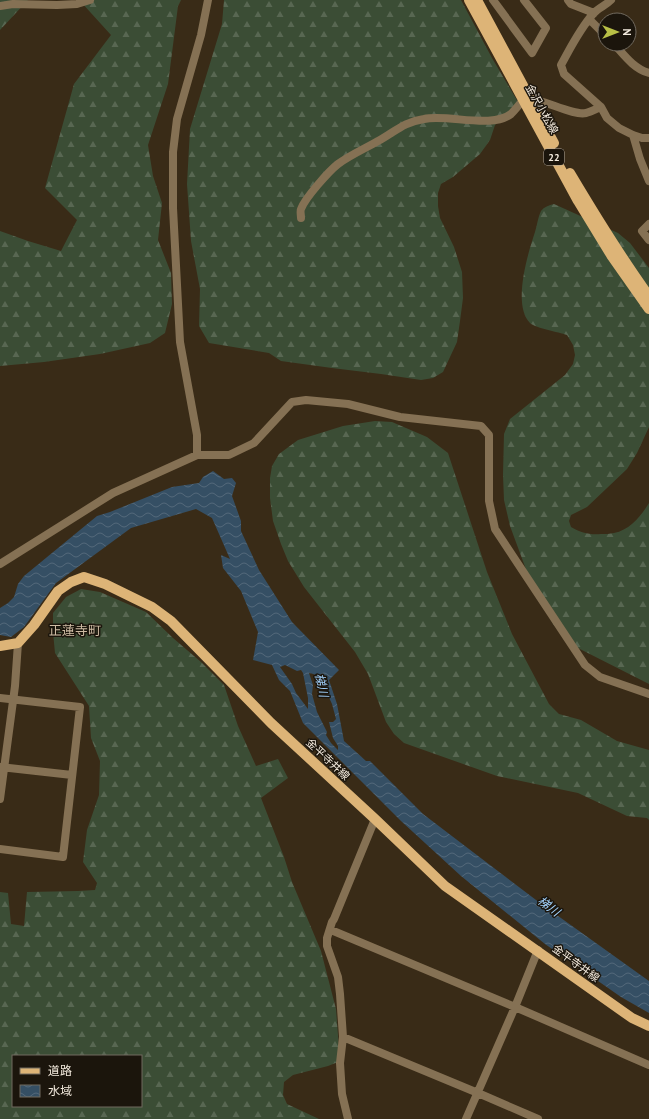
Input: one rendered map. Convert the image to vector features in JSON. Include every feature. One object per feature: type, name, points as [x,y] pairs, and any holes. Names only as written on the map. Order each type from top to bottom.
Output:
[{"type":"main road","name":"金沢小松線","points":[[469,0],[589,204],[649,296]]},
{"type":"main road","name":"金沢小松線","points":[[478,0],[582,208],[611,255],[649,309]]},
{"type":"main road","name":"金平寺井線","points":[[18,643],[34,625],[58,591],[70,582],[84,577],[105,584],[152,607],[171,621],[271,723],[445,886],[538,950],[632,1018],[649,1026]]},
{"type":"main road","points":[[0,646],[18,643]]},
{"type":"street","points":[[0,6],[12,4],[77,4],[90,0]]},
{"type":"street","points":[[197,455],[197,435],[180,342],[173,208],[173,152],[177,119],[201,34],[208,0]]},
{"type":"street","points":[[493,0],[532,53],[546,28],[524,0]]},
{"type":"street","points":[[568,0],[571,4],[592,16],[597,23]]},
{"type":"street","points":[[611,0],[606,5],[598,9],[577,34],[561,65],[564,74],[601,107],[607,118],[619,128],[633,135],[642,138],[649,138]]},
{"type":"street","points":[[622,52],[635,65],[644,72],[649,73]]},
{"type":"street","points":[[301,218],[301,209],[309,195],[337,165],[379,141],[404,124],[426,118],[496,120],[510,115],[527,100],[538,100],[577,114],[586,114],[601,107]]},
{"type":"street","points":[[633,135],[640,159],[649,181]]},
{"type":"street","points":[[649,224],[642,231],[649,240]]},
{"type":"street","points":[[0,564],[113,493],[197,455],[229,455],[254,443],[292,402],[306,400],[348,404],[400,417],[481,426],[489,435],[489,501],[495,529],[585,665],[600,677],[649,694]]},
{"type":"street","points":[[0,799],[2,767],[15,686],[18,643]]},
{"type":"street","points":[[0,698],[80,707],[63,857],[0,849]]},
{"type":"street","points":[[2,767],[72,775]]},
{"type":"street","points":[[348,1119],[342,1094],[340,1063],[343,1037],[340,994],[338,978],[327,946],[327,938],[331,930],[332,922],[375,819]]},
{"type":"street","points":[[331,930],[649,1065]]},
{"type":"street","points":[[466,1119],[538,950]]},
{"type":"street","points":[[343,1037],[538,1119]]},
{"type":"green space","points":[[0,0],[28,0],[0,30]]},
{"type":"green space","points":[[83,0],[181,0],[178,6],[168,84],[148,145],[153,176],[162,203],[158,240],[171,273],[172,304],[165,333],[150,343],[100,354],[44,362],[0,366],[0,231],[61,251],[77,220],[45,188],[74,84],[111,35],[81,2]]},
{"type":"green space","points":[[224,0],[461,0],[492,58],[518,102],[495,125],[490,140],[480,154],[453,177],[441,184],[438,193],[440,218],[454,247],[462,272],[463,298],[457,342],[443,372],[433,378],[421,380],[281,361],[269,353],[209,343],[199,326],[200,289],[191,241],[187,184],[190,129],[222,24]]},
{"type":"green space","points":[[554,204],[618,233],[630,243],[649,268],[649,427],[637,453],[627,469],[587,507],[571,515],[569,521],[571,527],[589,534],[614,533],[630,526],[639,517],[649,503],[649,684],[572,645],[553,624],[527,572],[510,526],[504,500],[504,434],[510,419],[565,375],[573,364],[575,355],[573,345],[567,335],[530,323],[525,315],[522,304],[523,279],[539,216],[544,208]]},
{"type":"green space","points":[[375,421],[392,422],[427,437],[448,453],[487,572],[512,634],[549,704],[559,714],[581,720],[617,741],[649,750],[649,820],[647,818],[627,816],[578,793],[497,776],[404,743],[394,734],[386,722],[368,674],[355,652],[304,587],[288,561],[273,521],[270,498],[270,478],[272,466],[279,454],[298,440],[343,426]]},
{"type":"green space","points":[[81,589],[100,592],[146,612],[224,685],[238,726],[256,766],[278,759],[288,778],[261,798],[292,882],[321,951],[336,1009],[339,1048],[338,1062],[293,1075],[284,1082],[283,1095],[287,1104],[319,1119],[0,1119],[0,892],[8,893],[11,924],[24,926],[27,892],[95,890],[97,883],[83,862],[87,830],[99,795],[100,761],[91,738],[89,706],[55,653],[53,613],[66,597]]},
{"type":"water","name":"梯川","points":[[213,471],[224,479],[232,478],[236,483],[232,496],[241,521],[241,531],[259,570],[292,622],[339,670],[329,680],[337,704],[344,741],[366,761],[370,761],[423,814],[540,903],[649,981],[649,1013],[621,997],[545,944],[461,876],[401,821],[303,723],[290,691],[279,680],[272,665],[253,660],[258,632],[241,591],[223,568],[221,555],[230,559],[212,518],[196,509],[131,528],[56,583],[24,627],[11,637],[0,635],[0,608],[14,597],[18,584],[24,576],[97,516],[172,487],[199,483],[203,477]],"holes":[[[285,665],[297,671],[301,670],[303,673],[308,698],[308,709],[280,667]],[[309,673],[317,675],[321,678],[320,687],[324,693],[326,691],[332,704],[336,719],[333,722],[329,722],[333,738],[338,746],[338,750],[326,735],[327,732],[317,712],[312,694],[313,685]]]},
{"type":"district","name":"正蓮寺町","points":[[75,630]]}]
